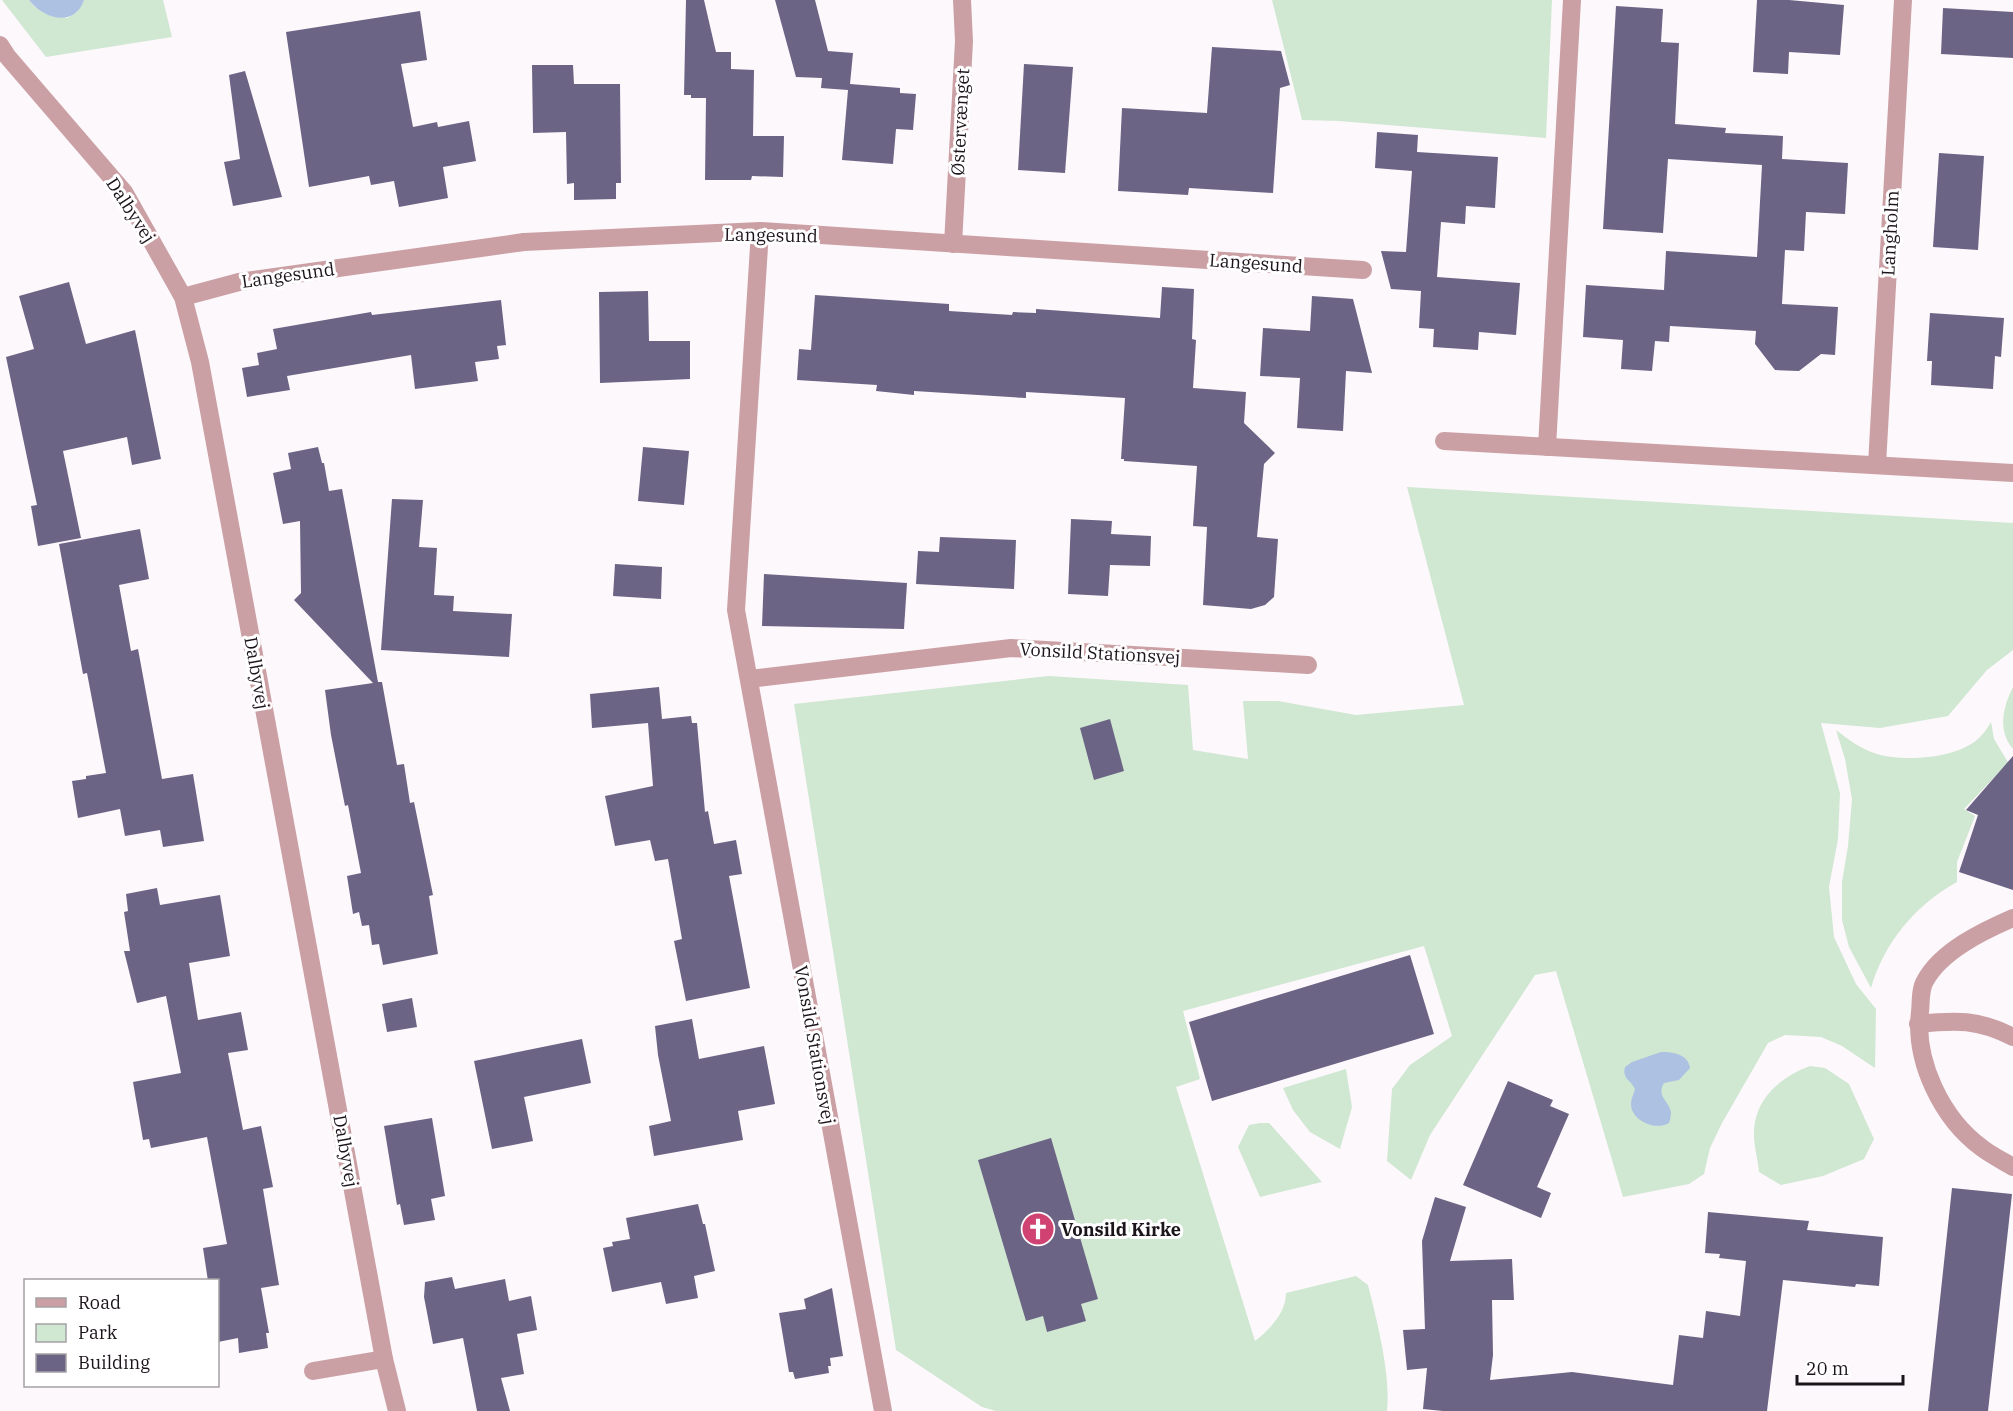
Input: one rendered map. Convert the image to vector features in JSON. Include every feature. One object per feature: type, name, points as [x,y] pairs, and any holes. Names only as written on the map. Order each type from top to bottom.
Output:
[{"type":"street","name":"Østervænget","points":[[953,244],[964,40],[962,0]]},
{"type":"street","points":[[1547,447],[1572,0]]},
{"type":"street","name":"Langholm","points":[[1877,465],[1903,0]]},
{"type":"street","name":"Dalbyvej","points":[[0,45],[124,192],[183,297],[200,362],[384,1359],[397,1411]]},
{"type":"street","name":"Langesund","points":[[183,297],[239,282],[524,242],[760,231],[1364,270]]},
{"type":"street","name":"Vonsild Stationsvej","points":[[760,231],[736,610],[883,1411]]},
{"type":"street","points":[[1444,441],[2013,473]]},
{"type":"street","name":"Vonsild Stationsvej","points":[[749,679],[1011,648],[1308,665]]},
{"type":"street","points":[[2013,918],[1985,930],[1941,959],[1924,982],[1918,1024],[1924,1060],[1936,1093],[1956,1123],[1981,1148],[2013,1167]]},
{"type":"street","points":[[1918,1024],[1957,1020],[1995,1027],[2013,1037]]},
{"type":"street","points":[[313,1371],[384,1359]]},
{"type":"green space","points":[[2,0],[29,0],[35,7],[67,18],[77,12],[84,0],[163,0],[172,37],[46,57]]},
{"type":"green space","points":[[1272,0],[1552,0],[1546,138],[1302,120]]},
{"type":"green space","points":[[1407,487],[2013,523],[2013,650],[1987,670],[1948,716],[1880,728],[1821,723],[1840,793],[1838,839],[1829,887],[1834,937],[1856,984],[1876,1009],[1875,1068],[1842,1046],[1821,1037],[1785,1035],[1768,1043],[1722,1123],[1710,1148],[1704,1174],[1689,1184],[1623,1197],[1556,971],[1535,975],[1430,1135],[1411,1180],[1387,1161],[1392,1089],[1410,1065],[1452,1036],[1424,946],[1183,1011],[1200,1079],[1176,1087],[1255,1341],[1280,1314],[1286,1293],[1356,1276],[1368,1285],[1375,1315],[1387,1381],[1387,1411],[996,1411],[982,1407],[896,1350],[794,704],[1049,676],[1188,685],[1193,750],[1248,759],[1243,701],[1278,701],[1356,715],[1464,705]]},
{"type":"green space","points":[[2013,687],[2013,749],[2005,734],[2003,718]]},
{"type":"green space","points":[[1991,722],[1994,739],[2009,764],[1964,809],[1975,816],[1957,862],[1957,882],[1928,902],[1903,927],[1884,956],[1871,988],[1849,947],[1842,920],[1842,882],[1852,799],[1845,759],[1836,730],[1860,747],[1877,754],[1916,758],[1959,750],[1980,737]]},
{"type":"green space","points":[[1810,1066],[1825,1068],[1849,1084],[1874,1139],[1864,1159],[1823,1176],[1781,1185],[1759,1172],[1754,1139],[1757,1113],[1762,1102],[1778,1084]]},
{"type":"green space","points":[[1346,1069],[1352,1107],[1340,1149],[1310,1132],[1293,1110],[1283,1088]]},
{"type":"green space","points":[[1269,1123],[1322,1182],[1260,1197],[1238,1147],[1249,1125]]},
{"type":"water","points":[[29,0],[84,0],[73,14],[58,18],[43,12]]},
{"type":"water","points":[[1661,1052],[1675,1053],[1683,1057],[1689,1063],[1690,1068],[1679,1080],[1664,1083],[1661,1091],[1670,1108],[1671,1116],[1669,1123],[1658,1126],[1645,1123],[1635,1115],[1631,1104],[1635,1089],[1624,1071],[1625,1067],[1632,1062]]},
{"type":"building","points":[[686,0],[704,0],[716,52],[731,52],[731,69],[754,70],[753,136],[784,136],[783,177],[752,176],[751,180],[705,180],[706,98],[691,98],[691,95],[684,95]]},
{"type":"building","points":[[775,0],[815,0],[828,51],[853,53],[850,84],[900,88],[900,93],[916,94],[913,130],[896,129],[893,164],[842,160],[848,90],[821,88],[822,78],[796,77]]},
{"type":"building","points":[[1757,0],[1789,0],[1844,5],[1840,55],[1789,52],[1788,74],[1753,72]]},
{"type":"building","points":[[1616,6],[1663,9],[1661,42],[1679,43],[1675,124],[1726,128],[1725,133],[1783,136],[1782,159],[1848,163],[1845,214],[1806,212],[1804,251],[1785,250],[1782,304],[1838,307],[1835,355],[1821,354],[1799,371],[1775,370],[1755,344],[1756,331],[1670,326],[1669,342],[1655,341],[1652,371],[1621,369],[1623,340],[1583,337],[1586,285],[1664,290],[1666,251],[1757,257],[1762,165],[1668,159],[1663,233],[1603,229]]},
{"type":"building","points":[[1943,8],[2013,12],[2013,58],[1941,54]]},
{"type":"building","points":[[420,11],[427,60],[401,64],[413,127],[437,122],[438,127],[469,121],[476,161],[443,167],[448,198],[399,207],[394,181],[371,185],[369,176],[309,187],[286,32]]},
{"type":"building","points":[[1212,47],[1281,51],[1290,85],[1280,88],[1273,193],[1189,188],[1188,195],[1118,191],[1122,108],[1207,113]]},
{"type":"building","points":[[1024,64],[1073,67],[1065,173],[1018,170]]},
{"type":"building","points":[[532,65],[573,65],[574,84],[620,84],[621,183],[616,183],[616,199],[574,200],[574,183],[567,184],[566,132],[533,133]]},
{"type":"building","points":[[245,71],[282,197],[233,206],[224,162],[240,159],[229,75]]},
{"type":"building","points":[[1377,132],[1418,135],[1417,152],[1498,157],[1495,208],[1466,206],[1465,224],[1441,222],[1437,277],[1520,283],[1516,335],[1479,332],[1478,350],[1433,347],[1434,329],[1419,328],[1421,291],[1391,289],[1381,251],[1406,252],[1412,171],[1375,168]]},
{"type":"building","points":[[1939,153],[1984,156],[1978,250],[1933,247]]},
{"type":"building","points":[[69,282],[86,344],[135,330],[161,459],[132,465],[127,437],[63,451],[81,538],[38,546],[31,506],[37,505],[6,357],[34,349],[19,296]]},
{"type":"building","points":[[1162,287],[1194,289],[1192,339],[1196,340],[1193,388],[1246,392],[1244,423],[1275,453],[1264,464],[1257,537],[1278,539],[1274,597],[1265,605],[1251,609],[1203,605],[1207,527],[1193,526],[1197,466],[1121,459],[1125,398],[1026,392],[1026,398],[914,391],[914,395],[876,391],[877,385],[797,380],[799,349],[811,350],[815,295],[949,304],[949,311],[1012,315],[1013,312],[1036,313],[1036,309],[1160,318]]},
{"type":"building","points":[[648,291],[649,341],[690,341],[690,379],[600,383],[599,292]]},
{"type":"building","points":[[1312,296],[1353,299],[1372,373],[1346,371],[1343,431],[1297,428],[1300,378],[1260,376],[1263,328],[1310,331]]},
{"type":"building","points":[[501,300],[506,345],[497,346],[499,359],[475,362],[478,381],[415,389],[411,355],[287,376],[290,390],[247,397],[242,368],[259,365],[257,353],[277,349],[273,329],[371,312],[372,315]]},
{"type":"building","points":[[1930,313],[2004,318],[2001,357],[1995,356],[1993,389],[1931,385],[1932,361],[1927,361]]},
{"type":"building","points":[[318,447],[322,463],[324,463],[329,491],[342,489],[378,682],[382,682],[397,765],[404,764],[410,803],[414,802],[433,895],[429,896],[438,954],[383,965],[379,944],[372,945],[369,925],[362,926],[359,912],[353,914],[347,876],[361,873],[331,735],[325,690],[373,683],[294,600],[301,593],[300,521],[283,524],[273,473],[291,469],[288,453]]},
{"type":"building","points":[[643,447],[689,451],[684,505],[638,501]]},
{"type":"building","points":[[392,499],[423,500],[419,547],[437,548],[434,595],[454,596],[453,611],[512,614],[509,657],[381,650]]},
{"type":"building","points":[[1071,519],[1112,521],[1111,534],[1151,536],[1150,566],[1110,565],[1108,596],[1068,594]]},
{"type":"building","points":[[140,529],[149,579],[119,585],[131,651],[138,649],[162,779],[193,774],[204,841],[163,847],[160,830],[125,836],[120,809],[78,818],[72,781],[106,773],[87,673],[83,674],[59,544]]},
{"type":"building","points":[[940,537],[1016,540],[1014,589],[916,584],[918,551],[939,552]]},
{"type":"building","points":[[615,564],[662,567],[661,599],[613,596]]},
{"type":"building","points":[[764,574],[907,583],[904,629],[762,626]]},
{"type":"building","points":[[659,687],[662,719],[691,716],[692,723],[697,723],[705,812],[708,811],[714,844],[736,840],[742,874],[729,876],[750,988],[686,1001],[674,941],[682,939],[668,859],[655,861],[650,840],[615,846],[605,796],[653,786],[648,723],[592,728],[590,694]]},
{"type":"building","points":[[1110,719],[1124,771],[1094,780],[1080,728]]},
{"type":"building","points":[[2013,756],[2013,890],[1959,872],[1978,815],[1966,810]]},
{"type":"building","points":[[157,888],[160,905],[220,895],[230,956],[189,963],[198,1020],[241,1012],[248,1050],[228,1053],[243,1130],[261,1126],[273,1187],[263,1189],[279,1285],[261,1288],[269,1333],[266,1333],[268,1348],[239,1353],[238,1338],[219,1342],[219,1279],[208,1279],[203,1248],[227,1244],[207,1137],[151,1148],[149,1139],[143,1140],[133,1082],[181,1073],[166,996],[137,1003],[124,951],[130,951],[124,912],[128,911],[126,894]]},
{"type":"building","points":[[1410,955],[1434,1034],[1212,1101],[1189,1022]]},
{"type":"building","points":[[412,998],[417,1027],[387,1032],[382,1004]]},
{"type":"building","points":[[692,1019],[699,1059],[764,1046],[775,1104],[738,1111],[743,1140],[654,1156],[649,1126],[671,1121],[658,1055],[655,1026]]},
{"type":"building","points":[[582,1039],[591,1083],[524,1097],[533,1141],[492,1149],[474,1061]]},
{"type":"building","points":[[1508,1081],[1553,1100],[1550,1106],[1569,1114],[1537,1187],[1551,1193],[1541,1218],[1463,1185]]},
{"type":"building","points":[[432,1118],[445,1196],[431,1199],[435,1220],[404,1225],[400,1204],[397,1205],[384,1126]]},
{"type":"building","name":"Vonsild Kirke","points":[[1051,1138],[1098,1299],[1081,1304],[1086,1321],[1047,1332],[1043,1316],[1026,1321],[978,1160]]},
{"type":"building","points":[[1952,1188],[2012,1194],[1988,1411],[1928,1411]]},
{"type":"building","points":[[1435,1197],[1466,1207],[1450,1261],[1512,1259],[1514,1300],[1492,1300],[1493,1355],[1490,1380],[1572,1372],[1673,1385],[1679,1335],[1703,1338],[1706,1311],[1740,1316],[1746,1261],[1719,1258],[1720,1254],[1705,1253],[1708,1212],[1809,1221],[1807,1230],[1883,1237],[1879,1286],[1856,1284],[1855,1287],[1783,1280],[1767,1411],[1443,1411],[1423,1409],[1427,1368],[1407,1370],[1403,1330],[1425,1329],[1422,1241]]},
{"type":"building","points":[[698,1204],[703,1224],[705,1224],[715,1271],[694,1276],[698,1298],[666,1304],[661,1282],[612,1292],[603,1248],[613,1246],[612,1242],[630,1239],[626,1218]]},
{"type":"building","points":[[452,1277],[455,1289],[505,1279],[509,1301],[531,1296],[537,1330],[517,1334],[524,1374],[501,1378],[510,1411],[477,1411],[463,1338],[433,1344],[424,1297],[425,1282]]},
{"type":"building","points":[[832,1288],[843,1356],[830,1358],[829,1373],[795,1379],[793,1372],[789,1372],[779,1313],[806,1309],[804,1299]]},
{"type":"place","name":"Vonsild Kirke","points":[[1038,1229]]}]
